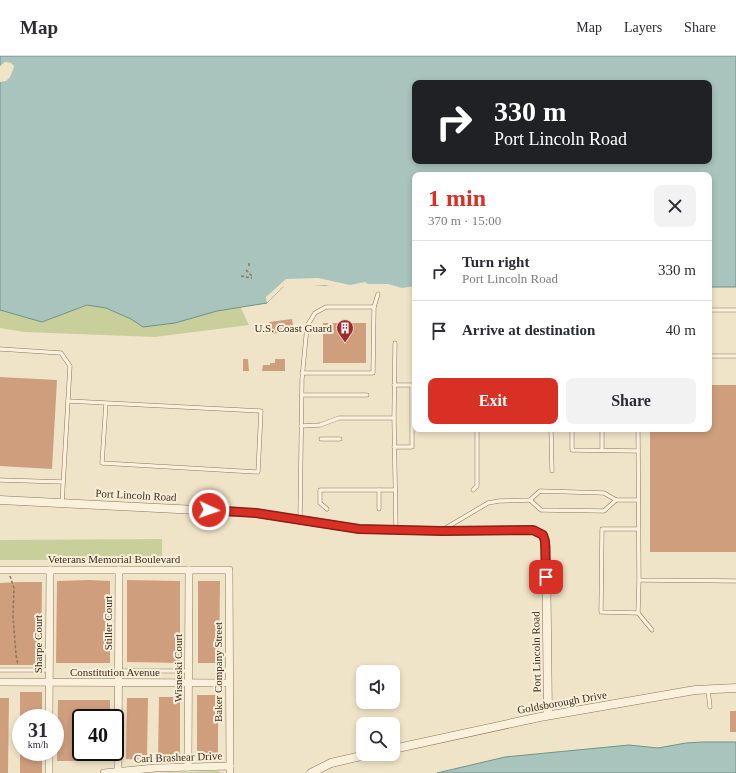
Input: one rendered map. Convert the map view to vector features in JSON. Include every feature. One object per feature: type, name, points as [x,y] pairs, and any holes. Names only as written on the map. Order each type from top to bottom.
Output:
[{"type":"street","name":"Port Lincoln Road","points":[[0,500],[256,513],[359,529],[442,531],[533,530],[543,535],[546,546],[548,715]]},
{"type":"street","name":"Veterans Memorial Boulevard","points":[[0,570],[229,570]]},
{"type":"street","name":"Sharpe Court","points":[[49,709],[50,570]]},
{"type":"street","name":"Stiller Court","points":[[118,771],[119,570]]},
{"type":"street","name":"Wisneski Court","points":[[188,766],[189,570]]},
{"type":"street","name":"Baker Company Street","points":[[229,570],[230,770]]},
{"type":"street","name":"Constitution Avenue","points":[[0,682],[229,683]]},
{"type":"street","name":"Goldsborough Drive","points":[[400,747],[548,715],[707,689],[736,688]]},
{"type":"street","points":[[311,773],[330,763],[356,757]]},
{"type":"street","points":[[49,761],[49,773]]},
{"type":"street","name":"Carl Brashear Drive","points":[[104,773],[188,766],[230,770]]},
{"type":"lane","points":[[302,373],[373,373],[374,307],[378,294]]},
{"type":"lane","points":[[300,519],[302,373],[307,326],[315,313],[326,307],[374,307]]},
{"type":"lane","points":[[712,310],[736,310]]},
{"type":"lane","points":[[395,342],[394,447],[396,530]]},
{"type":"lane","points":[[0,349],[61,353],[70,366],[62,503]]},
{"type":"lane","points":[[712,356],[736,356]]},
{"type":"lane","points":[[394,385],[412,385],[412,447],[394,447]]},
{"type":"lane","points":[[302,395],[367,395]]},
{"type":"lane","points":[[68,401],[261,411],[258,472],[102,463],[106,403]]},
{"type":"lane","points":[[301,426],[320,425],[339,418],[394,418]]},
{"type":"lane","points":[[473,490],[477,486],[477,432]]},
{"type":"lane","points":[[551,432],[552,471]]},
{"type":"lane","points":[[572,432],[572,450],[638,451]]},
{"type":"lane","points":[[602,432],[602,450]]},
{"type":"lane","points":[[638,432],[638,613],[652,630]]},
{"type":"lane","points":[[321,439],[340,439]]},
{"type":"lane","points":[[0,480],[63,482]]},
{"type":"lane","points":[[327,510],[320,503],[320,490],[395,490]]},
{"type":"lane","points":[[379,490],[379,509]]},
{"type":"lane","points":[[442,531],[488,503],[499,501],[530,500],[540,491],[604,493],[616,500],[638,500]]},
{"type":"lane","points":[[530,500],[541,510],[604,511],[616,500]]},
{"type":"lane","points":[[638,529],[602,529],[601,612],[638,613]]},
{"type":"lane","points":[[638,580],[736,581]]},
{"type":"lane","points":[[0,670],[49,670]]},
{"type":"lane","points":[[118,671],[188,671]]},
{"type":"lane","points":[[707,689],[710,707]]},
{"type":"path","points":[[241,276],[253,277],[246,270]]},
{"type":"path","points":[[10,570],[14,588],[13,616],[18,670]]},
{"type":"green space","points":[[286,279],[267,303],[240,306],[249,325],[155,337],[24,332],[0,328],[0,291]]},
{"type":"green space","points":[[162,539],[162,557],[117,560],[0,560],[0,540]]},
{"type":"green space","points":[[218,771],[222,773],[163,773]]},
{"type":"water","points":[[0,56],[736,56],[736,287],[712,287],[712,172],[412,172],[412,290],[287,283],[267,303],[217,311],[175,323],[143,327],[131,319],[106,308],[87,305],[42,322],[0,310]]},
{"type":"water","points":[[702,742],[736,742],[736,773],[437,773],[505,757],[629,745],[658,748]]},
{"type":"pier","points":[[5,62],[11,63],[14,66],[13,70],[10,77],[6,81],[0,82],[0,66]]},
{"type":"pier","points":[[318,278],[350,285],[365,282],[368,284],[388,284],[402,288],[412,286],[412,291],[370,290],[325,285],[288,285],[283,287],[267,303],[266,297],[286,279]]},
{"type":"building","points":[[292,319],[294,331],[271,334],[269,322]]},
{"type":"building","name":"U.S. Coast Guard","points":[[323,323],[366,323],[366,363],[323,363]]},
{"type":"building","points":[[243,359],[248,359],[249,371],[243,371]]},
{"type":"building","points":[[275,359],[285,359],[285,371],[262,371],[263,365],[275,363]]},
{"type":"building","points":[[0,377],[57,380],[52,469],[0,466]]},
{"type":"building","points":[[712,385],[736,385],[736,552],[650,552],[650,432],[712,432]]},
{"type":"building","points":[[127,580],[180,581],[180,663],[127,662]]},
{"type":"building","points":[[57,581],[110,581],[110,663],[56,663]]},
{"type":"building","points":[[198,581],[220,581],[219,663],[198,663]]},
{"type":"building","points":[[42,582],[41,665],[0,665],[0,583]]},
{"type":"building","points":[[20,692],[42,692],[42,709],[20,709]]},
{"type":"building","points":[[197,695],[218,695],[218,757],[197,757]]},
{"type":"building","points":[[159,697],[180,697],[180,758],[158,758]]},
{"type":"building","points":[[0,698],[9,698],[8,773],[0,773]]},
{"type":"building","points":[[127,698],[148,698],[147,760],[126,759]]},
{"type":"building","points":[[58,700],[110,700],[110,709],[72,709],[72,761],[64,761],[64,709],[58,709]]},
{"type":"building","points":[[730,711],[736,711],[736,732],[730,732]]},
{"type":"building","points":[[20,761],[42,761],[42,773],[20,773]]},
{"type":"place","name":"U.S. Coast Guard","points":[[345,343]]},
{"type":"route","points":[[209,510],[256,513],[359,529],[442,531],[533,530],[543,535],[545,541],[546,577]]}]
